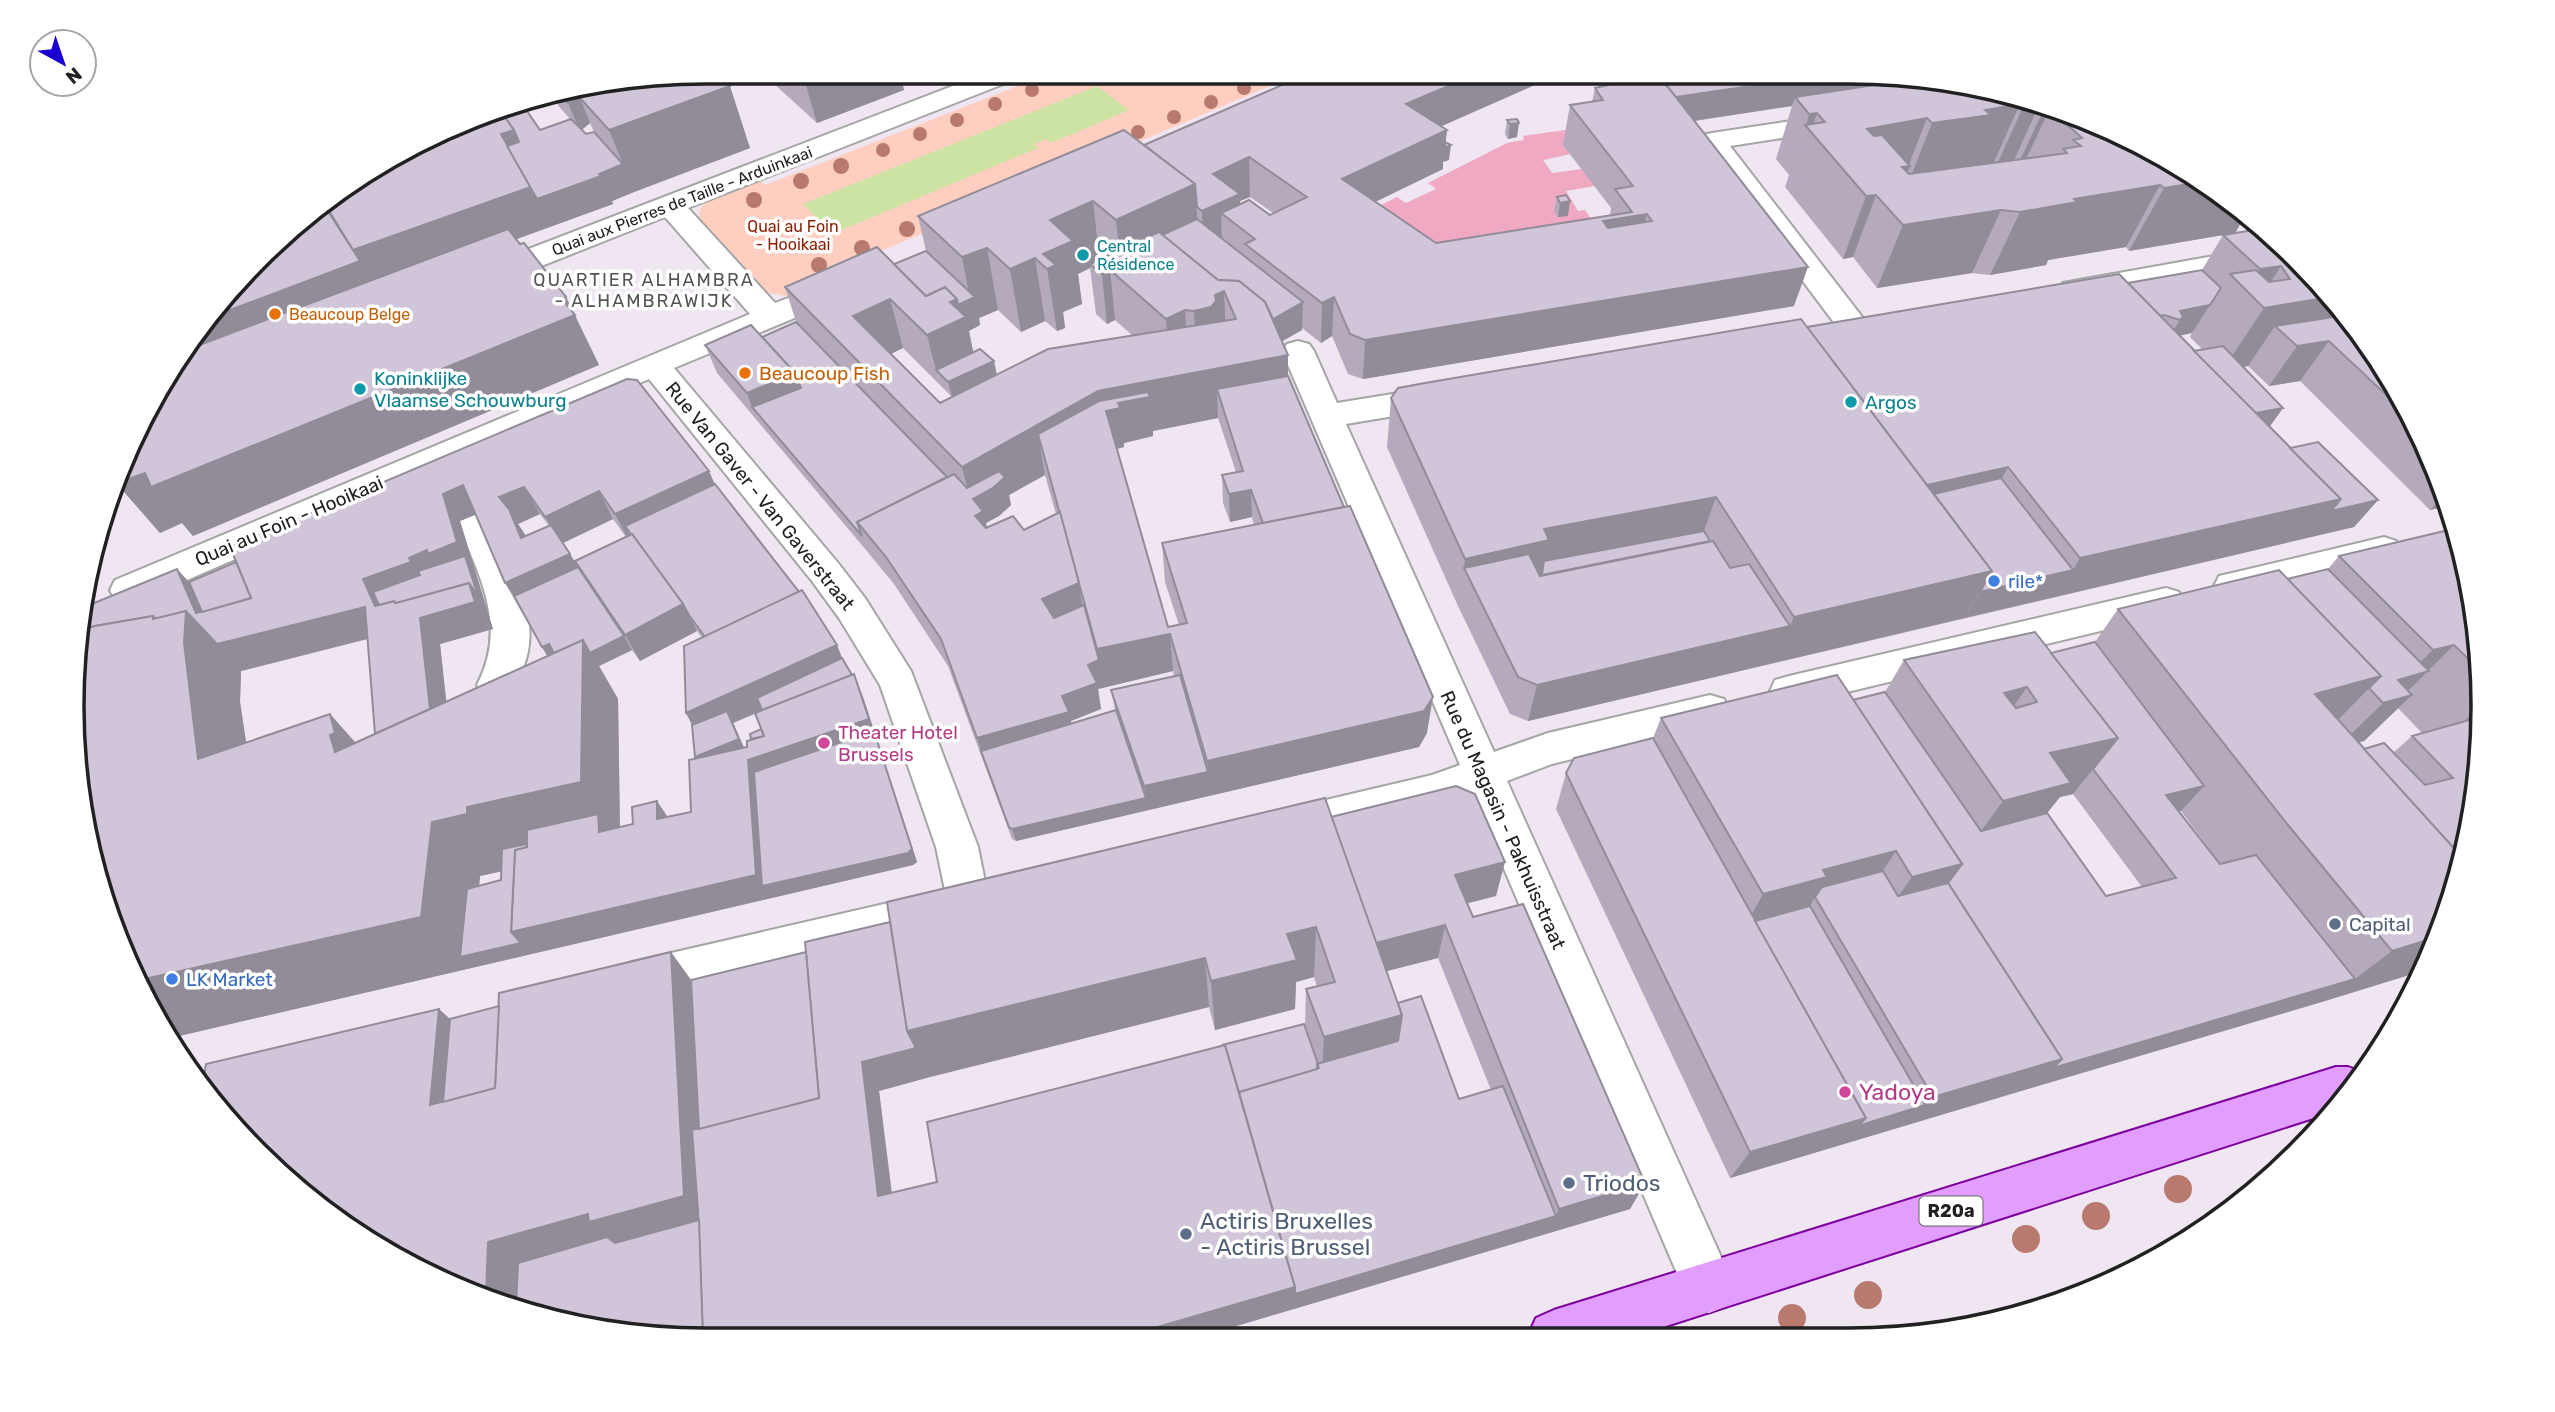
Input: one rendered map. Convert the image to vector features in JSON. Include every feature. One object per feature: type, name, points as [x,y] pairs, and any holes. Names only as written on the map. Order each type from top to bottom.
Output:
[{"type":"main road","name":"R20a","points":[[1580,1328],[2339,1089]]},
{"type":"street","name":"Quai aux Pierres de Taille - Arduinkaai","points":[[455,289],[981,84]]},
{"type":"street","points":[[1855,329],[1712,141],[1857,119]]},
{"type":"street","points":[[671,206],[770,317]]},
{"type":"street","points":[[2048,295],[2276,254]]},
{"type":"street","name":"Quai au Foin - Hooikaai","points":[[98,602],[871,275]]},
{"type":"street","name":"Rue du Magasin - Pakhuisstraat","points":[[1298,351],[1709,1288]]},
{"type":"street","name":"Rue Van Gaver - Van Gaverstraat","points":[[593,992],[985,898],[957,846],[898,682],[845,599],[654,365]]},
{"type":"street","points":[[1327,416],[1476,392]]},
{"type":"street","points":[[442,456],[465,501],[506,605],[512,637],[508,663],[496,685]]},
{"type":"street","points":[[1243,837],[1434,791],[1548,749],[2417,542]]},
{"type":"shaded area","points":[[1097,86],[1129,110],[1051,143],[1047,139],[1034,144],[1038,148],[832,234],[803,204]]},
{"type":"shaded area","points":[[1587,127],[1571,154],[1543,160],[1552,173],[1582,169],[1595,186],[1566,191],[1578,211],[1585,210],[1615,253],[1435,281],[1381,205],[1397,197],[1406,203],[1436,189],[1428,183],[1507,143],[1524,140],[1523,136]]},
{"type":"green space","name":"Quai au Foin - Hooikaai","points":[[1022,84],[1275,84],[848,265],[794,295],[765,292],[699,221],[700,209],[708,201],[758,180],[765,185]]},
{"type":"building","points":[[1284,84],[1453,84],[1406,104],[1447,130],[1342,179],[1436,243],[1632,212],[1615,189],[1633,186],[1570,105],[1603,100],[1595,88],[1613,84],[1663,84],[1808,267],[1365,340],[1350,334],[1334,297],[1322,303],[1245,244],[1255,239],[1221,213],[1249,200],[1270,215],[1307,197],[1249,157],[1213,174],[1240,194],[1202,211],[1197,207],[1195,184],[1144,145]],"holes":[[[1647,214],[1652,221],[1608,228],[1603,221]]]},
{"type":"building","points":[[1663,84],[1765,84],[1676,97]]},
{"type":"building","points":[[665,85],[730,86],[609,130],[580,98]]},
{"type":"building","points":[[1890,85],[1930,89],[2011,105],[1985,110],[1991,115],[1932,123],[1927,118],[1867,129],[1874,136],[1882,135],[1910,166],[1902,167],[1909,174],[2067,153],[2063,149],[2081,146],[2073,140],[2082,138],[2066,123],[2124,148],[2187,184],[2164,188],[2160,185],[2074,199],[2077,202],[2020,212],[2001,210],[1903,225],[1876,195],[1866,196],[1805,125],[1825,122],[1817,113],[1809,114],[1795,97]]},
{"type":"building","points":[[527,111],[540,130],[571,119],[586,134],[594,132],[623,164],[599,174],[601,176],[537,199],[507,146],[519,142],[505,117]]},
{"type":"building","points":[[506,117],[514,130],[501,134],[531,187],[353,250],[329,211],[395,167],[468,131]]},
{"type":"building","points":[[1517,119],[1519,123],[1510,124],[1507,120]]},
{"type":"building","points":[[1124,130],[1195,184],[1116,220],[1093,201],[1050,220],[1073,241],[1043,254],[1056,265],[1047,269],[1035,258],[1010,269],[987,248],[962,257],[918,216]]},
{"type":"building","points":[[1566,195],[1570,201],[1560,203],[1557,197]]},
{"type":"building","points":[[328,212],[360,261],[230,310],[229,307],[238,296],[266,266]]},
{"type":"building","points":[[1197,219],[1303,302],[1273,319],[1265,302],[1239,281],[1218,280],[1162,235]]},
{"type":"building","points":[[508,229],[520,244],[524,243],[566,297],[562,299],[575,315],[151,487],[145,473],[127,480],[167,395],[200,345]]},
{"type":"building","points":[[2250,231],[2289,266],[2319,299],[2264,308],[2230,274],[2256,270],[2269,282],[2290,279],[2281,266],[2260,269],[2223,235]]},
{"type":"building","points":[[1159,232],[1218,280],[1239,281],[1265,302],[1288,355],[1098,391],[962,467],[785,287],[877,247],[926,296],[945,287],[957,299],[950,302],[966,317],[927,335],[890,299],[853,316],[940,403],[1048,349],[1236,319],[1224,291],[1215,295],[1216,301],[1211,307],[1185,310],[1166,319],[1110,270],[1102,274],[1090,264]]},
{"type":"building","points":[[926,251],[975,297],[958,305],[957,299],[945,287],[926,296],[894,264]]},
{"type":"building","points":[[2202,270],[2221,288],[2210,305],[2180,311],[2183,317],[2180,320],[2160,316],[2128,283]]},
{"type":"building","points":[[2119,274],[2341,499],[2080,558],[2008,467],[1927,485],[1807,327]]},
{"type":"building","points":[[2334,317],[2390,398],[2329,341],[2297,346],[2275,326]]},
{"type":"building","points":[[1801,319],[1992,571],[1794,617],[1716,497],[1544,529],[1549,540],[1465,559],[1391,398],[1398,388]]},
{"type":"building","points":[[796,322],[947,477],[857,522],[862,536],[752,407],[801,388],[795,373],[762,337]]},
{"type":"building","points":[[751,325],[795,373],[747,393],[705,345]]},
{"type":"building","points":[[2223,346],[2283,408],[2256,413],[2194,351]]},
{"type":"building","points":[[980,349],[994,361],[948,382],[936,370]]},
{"type":"building","points":[[1288,376],[1344,507],[1263,523],[1251,490],[1229,494],[1222,475],[1243,471],[1217,389]]},
{"type":"building","points":[[627,379],[637,380],[709,471],[615,514],[599,491],[545,517],[524,487],[499,497],[509,509],[521,538],[551,525],[570,554],[505,583],[463,485],[443,494],[457,542],[428,554],[427,550],[409,558],[411,562],[363,579],[375,606],[469,583],[475,602],[420,618],[430,709],[375,734],[365,607],[217,644],[186,611],[156,619],[153,616],[89,628],[93,604],[177,569],[196,613],[251,598],[230,547]]},
{"type":"building","points":[[1148,392],[1150,397],[1118,403],[1120,408],[1106,411],[1168,627],[1187,623],[1162,543],[1350,506],[1433,697],[1424,711],[1207,761],[1170,634],[1097,649],[1038,434],[1099,401]]},
{"type":"building","points":[[2318,442],[2378,500],[2331,511],[2341,499],[2290,448]]},
{"type":"building","points":[[999,471],[1005,477],[993,488],[973,499],[983,511],[975,516],[986,528],[1013,516],[1024,530],[1060,512],[1079,583],[1042,599],[1054,618],[1084,605],[1099,660],[1088,665],[1097,683],[1062,696],[1069,712],[977,738],[941,639],[886,557],[857,522],[954,474],[967,488]]},
{"type":"building","points":[[2001,478],[2073,570],[1980,592],[1992,571],[1934,494]]},
{"type":"building","points":[[715,484],[799,592],[705,637],[625,526]]},
{"type":"building","points":[[1704,531],[1710,541],[1542,575],[1544,561]]},
{"type":"building","points":[[2446,531],[2459,585],[2469,660],[2454,645],[2433,650],[2339,556]]},
{"type":"building","points":[[632,534],[683,604],[625,635],[575,561]]},
{"type":"building","points":[[1713,541],[1730,568],[1749,564],[1790,626],[1537,685],[1518,677],[1464,568],[1529,554],[1540,576]]},
{"type":"building","points":[[465,556],[478,596],[469,583],[379,605],[373,592],[420,575],[418,571]]},
{"type":"building","points":[[236,562],[251,598],[202,612],[189,582]]},
{"type":"building","points":[[578,567],[624,636],[590,653],[583,640],[554,653],[549,644],[542,647],[514,596]]},
{"type":"building","points":[[2328,569],[2429,671],[2398,680],[2412,695],[2383,703],[2369,688],[2381,676],[2287,579]]},
{"type":"building","points":[[2279,570],[2381,676],[2315,694],[2454,848],[2425,941],[2392,951],[2288,825],[2118,609]]},
{"type":"building","points":[[802,590],[837,645],[686,713],[684,646]]},
{"type":"building","points":[[186,611],[184,643],[198,759],[330,714],[335,733],[330,735],[335,752],[583,640],[581,782],[467,807],[467,814],[432,822],[421,917],[147,978],[131,944],[105,867],[89,787],[84,706],[89,628],[153,616],[153,619]]},
{"type":"building","points":[[2035,632],[2118,738],[2050,753],[2071,783],[2003,801],[1904,660]],"holes":[[[2027,687],[2037,702],[2016,708],[2004,693]]]},
{"type":"building","points":[[2095,642],[2204,786],[2166,795],[2220,864],[2256,855],[2355,979],[2053,1068],[2062,1059],[1948,883],[1962,864],[1853,700],[1885,692],[1981,831],[2047,813],[2106,896],[2176,878],[2093,769],[2118,738],[2051,653]]},
{"type":"building","points":[[842,658],[852,675],[762,710],[757,698]]},
{"type":"building","points":[[854,674],[869,719],[748,760],[756,875],[511,932],[515,850],[527,847],[527,830],[598,814],[599,832],[633,824],[632,807],[657,801],[657,819],[691,812],[689,760],[747,747],[747,741],[764,736],[755,713]]},
{"type":"building","points":[[1180,675],[1208,772],[1144,786],[1111,690]]},
{"type":"building","points":[[1837,675],[1962,864],[1912,877],[1896,851],[1823,870],[1827,877],[1763,894],[1661,718]]},
{"type":"building","points":[[1116,710],[1146,798],[1012,829],[1009,827],[981,751]]},
{"type":"building","points":[[727,711],[739,739],[695,757],[692,725]]},
{"type":"building","points":[[2471,720],[2466,787],[2454,848],[2364,749],[2384,743],[2425,785],[2453,778],[2412,736]]},
{"type":"building","points":[[761,729],[764,736],[751,739],[750,734]]},
{"type":"building","points":[[874,731],[912,849],[908,853],[762,886],[754,772]]},
{"type":"building","points":[[1653,738],[1866,1118],[1750,1152],[1566,773],[1574,758]]},
{"type":"building","points":[[1456,786],[1475,794],[1505,862],[1455,875],[1473,917],[1523,904],[1645,1183],[1559,1209],[1445,925],[1376,943],[1331,817]]},
{"type":"building","points":[[1325,798],[1402,1015],[1324,1037],[1306,989],[1335,982],[1316,927],[1287,934],[1297,960],[1211,981],[1205,958],[907,1031],[887,902]]},
{"type":"building","points":[[527,844],[527,847],[515,850],[511,932],[521,943],[460,957],[467,889],[501,880],[502,849]]},
{"type":"building","points":[[1883,871],[1898,896],[1948,883],[2062,1059],[1933,1097],[1815,897],[1822,887]]},
{"type":"building","points":[[1810,906],[1925,1105],[1858,1126],[1866,1118],[1755,921]]},
{"type":"building","points":[[890,922],[907,1031],[916,1048],[862,1062],[878,1196],[937,1182],[927,1122],[1225,1045],[1295,1287],[1154,1328],[703,1328],[692,1130],[819,1098],[805,942]]},
{"type":"building","points":[[671,952],[684,1196],[589,1222],[588,1214],[488,1242],[486,1288],[395,1245],[327,1199],[266,1146],[204,1073],[206,1064],[439,1009],[430,1105],[495,1088],[499,993]]},
{"type":"building","points":[[806,952],[819,1098],[699,1129],[691,980]]},
{"type":"building","points":[[1421,996],[1459,1099],[1503,1086],[1556,1216],[1295,1294],[1239,1092],[1319,1068],[1317,1064],[1398,1041],[1402,1015],[1398,1003]]},
{"type":"building","points":[[499,1006],[495,1088],[443,1102],[450,1019]]},
{"type":"building","points":[[1304,1024],[1318,1064],[1317,1069],[1239,1092],[1225,1045],[1222,1045]]},
{"type":"building","points":[[699,1220],[703,1328],[625,1323],[545,1307],[516,1298],[518,1263],[607,1237],[615,1243]]},
{"type":"place","name":"Central Résidence","points":[[1083,255]]},
{"type":"place","name":"Beaucoup Belge","points":[[275,314]]},
{"type":"place","name":"Beaucoup Fish","points":[[745,373]]},
{"type":"place","name":"Koninklijke Vlaamse Schouwburg","points":[[360,389]]},
{"type":"place","name":"Argos","points":[[1851,402]]},
{"type":"place","name":"rile*","points":[[1994,581]]},
{"type":"place","name":"Theater Hotel Brussels","points":[[824,743]]},
{"type":"place","name":"Capital","points":[[2335,924]]},
{"type":"place","name":"LK Market","points":[[172,979]]},
{"type":"place","name":"Yadoya","points":[[1845,1092]]},
{"type":"place","name":"Triodos","points":[[1569,1183]]},
{"type":"place","name":"Actiris Bruxelles - Actiris Brussel","points":[[1186,1234]]},
{"type":"district","name":"QUARTIER ALHAMBRA - ALHAMBRAWIJK","points":[[644,290]]}]
